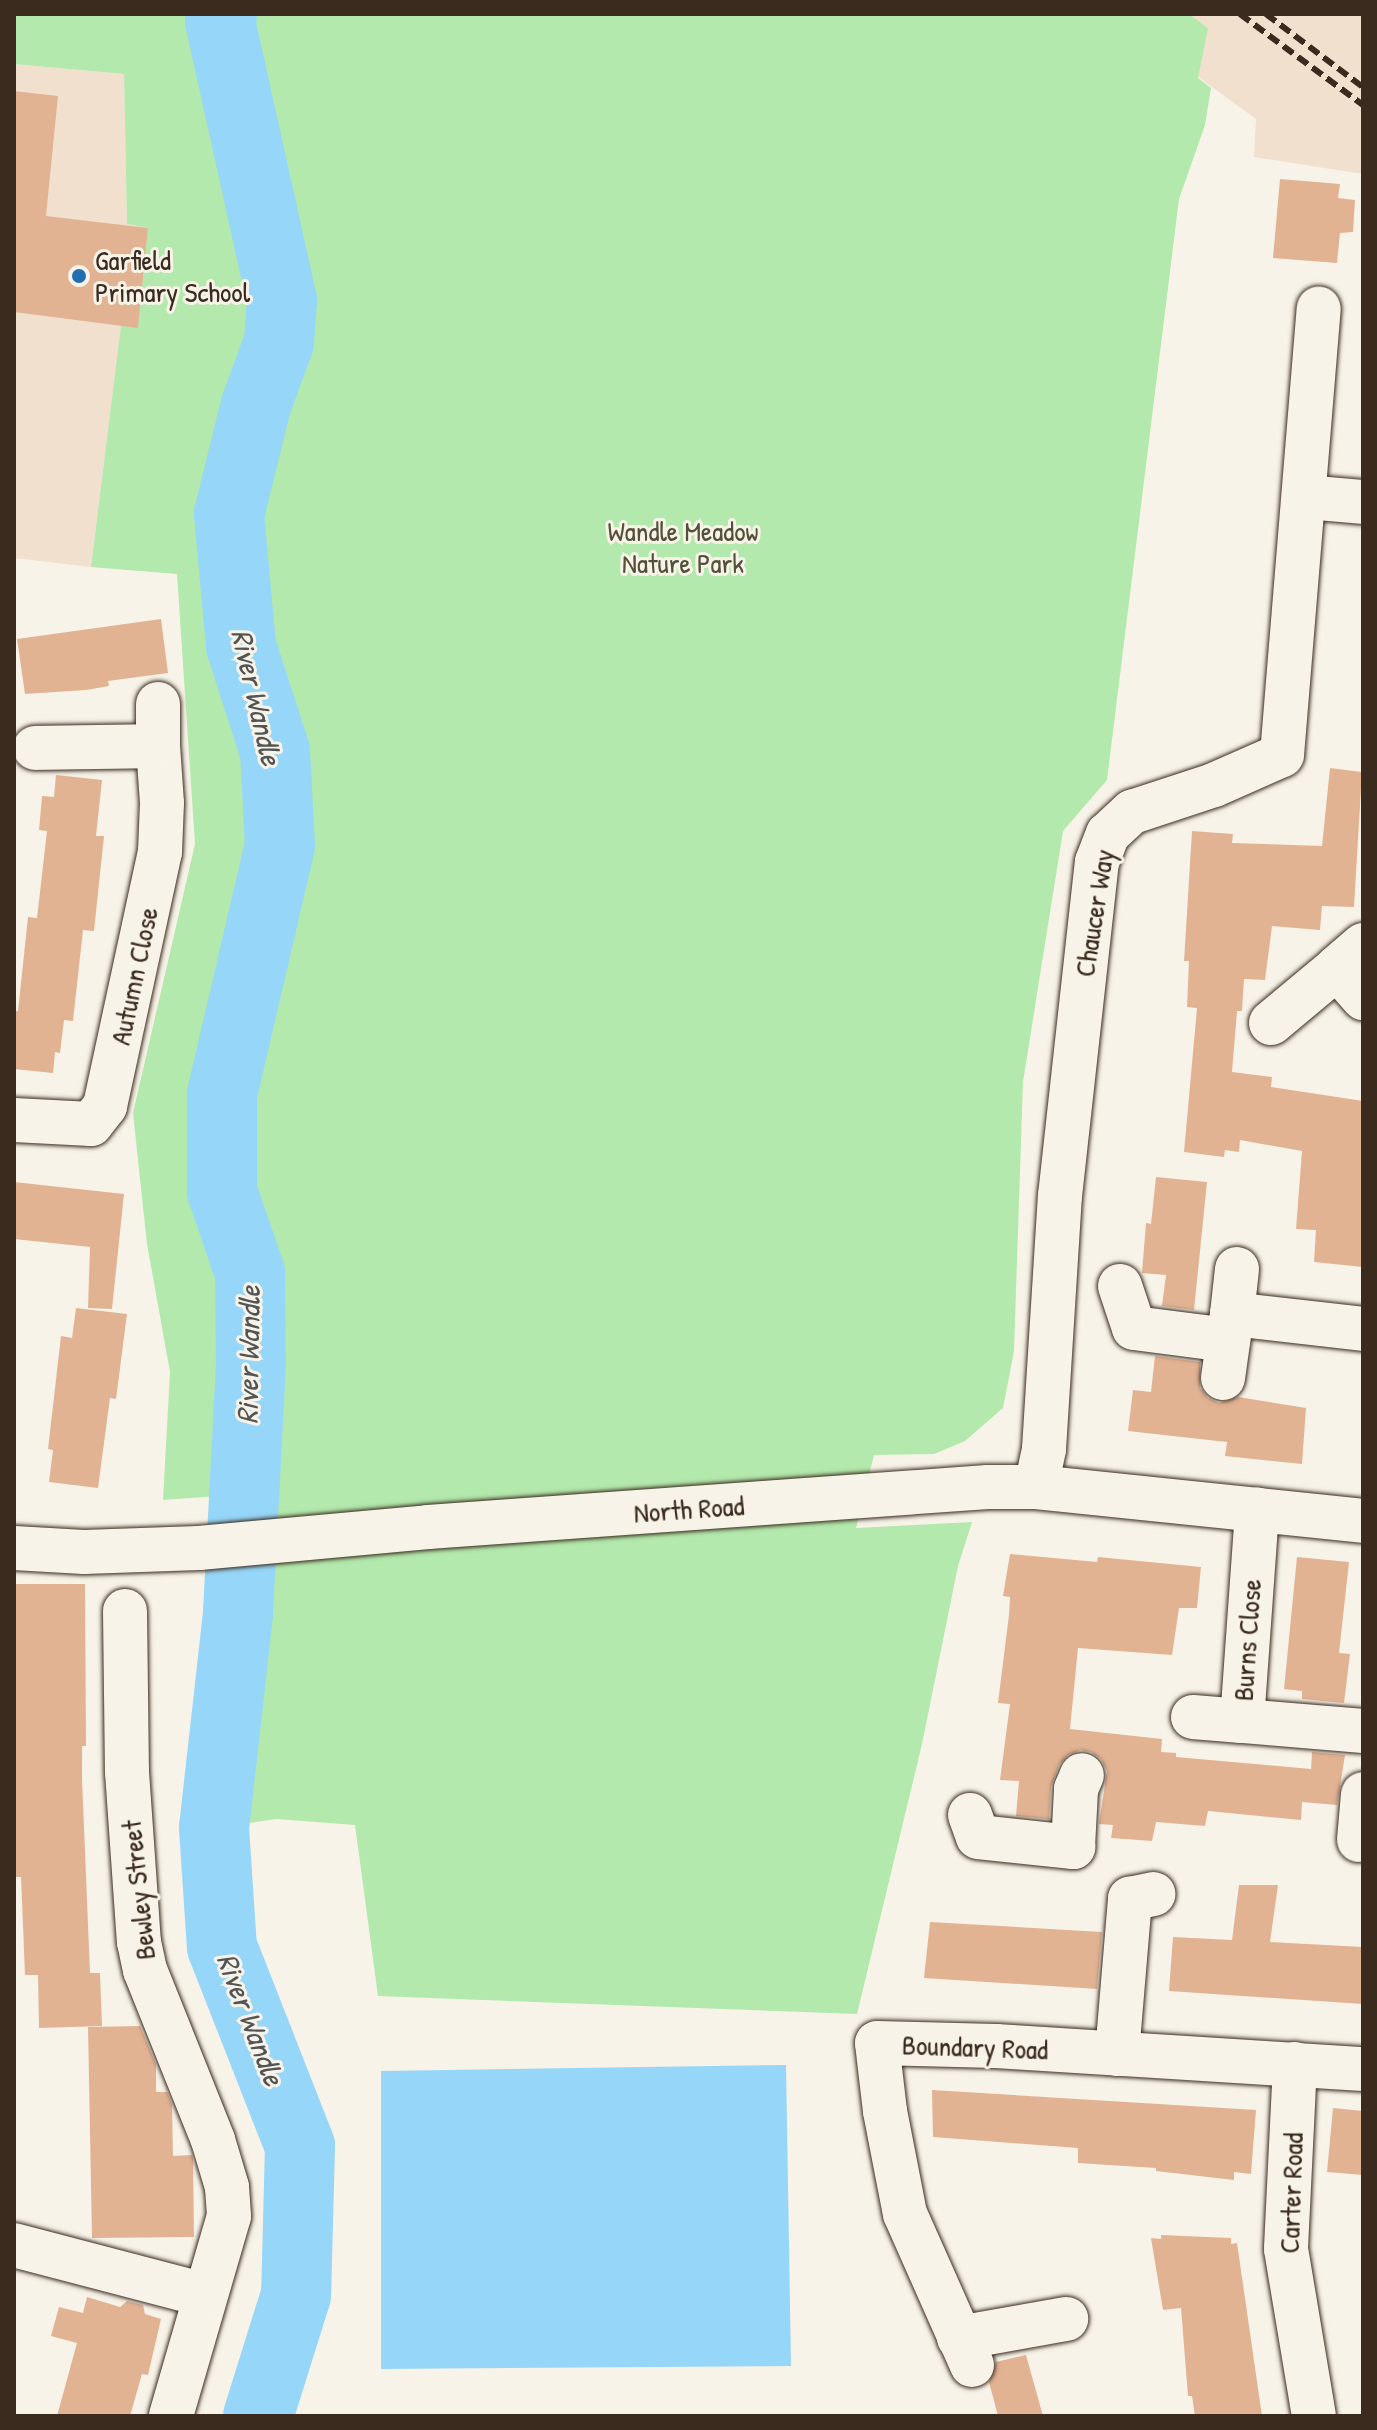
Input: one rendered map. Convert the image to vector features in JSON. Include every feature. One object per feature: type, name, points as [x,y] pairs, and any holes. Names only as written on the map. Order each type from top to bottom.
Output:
[{"type":"street","name":"Chaucer Way","points":[[1036,1487],[1044,1449],[1060,1196],[1097,862],[1108,834],[1122,818],[1147,806],[1214,785],[1282,755],[1306,497],[1319,309]]},
{"type":"street","points":[[1306,497],[1363,502]]},
{"type":"street","name":"Autumn Close","points":[[14,1120],[91,1124],[105,1106],[160,852],[162,803],[158,725],[35,748]]},
{"type":"street","points":[[1271,1023],[1354,970]]},
{"type":"street","points":[[1228,1344],[1237,1269]]},
{"type":"street","points":[[1120,1286],[1134,1328],[1228,1344],[1363,1329]]},
{"type":"street","name":"North Road","points":[[14,1548],[84,1552],[199,1548],[1036,1487],[1363,1521]]},
{"type":"street","name":"Burns Close","points":[[1193,1717],[1242,1721],[1257,1510]]},
{"type":"street","name":"Bewley Street","points":[[125,1611],[127,1772],[139,1942],[145,1970],[201,2107],[227,2187],[229,2216],[171,2416]]},
{"type":"street","points":[[1285,1722],[1308,1706],[1352,1712],[1363,1725]]},
{"type":"street","points":[[1242,1721],[1285,1722],[1363,1731]]},
{"type":"street","points":[[970,1815],[978,1837],[1073,1847],[1076,1789],[1082,1775]]},
{"type":"street","points":[[1359,1840],[1363,1794]]},
{"type":"street","points":[[1117,2054],[1130,1899],[1153,1894]]},
{"type":"street","name":"Boundary Road","points":[[1066,2319],[966,2352],[905,2214],[885,2111],[877,2043],[1363,2069]]},
{"type":"street","name":"Carter Road","points":[[1295,2064],[1286,2249],[1314,2416]]},
{"type":"street","points":[[14,2245],[204,2295]]},
{"type":"shaded area","points":[[1112,14],[1363,14],[1363,174],[1254,157],[1256,119]]},
{"type":"shaded area","name":"Garfield Primary School","points":[[14,64],[124,74],[127,224],[148,228],[138,328],[121,326],[91,567],[14,558]]},
{"type":"green space","name":"Wandle Meadow Nature Park","points":[[14,14],[1189,14],[1208,28],[1198,78],[1211,88],[1205,125],[1179,199],[1107,780],[1063,831],[1023,1082],[1014,1351],[1003,1408],[965,1441],[934,1454],[874,1455],[856,1528],[972,1522],[958,1566],[922,1744],[857,2014],[378,1996],[355,1825],[276,1819],[214,1828],[238,1614],[245,1494],[163,1500],[170,1372],[147,1244],[133,1113],[195,844],[177,574],[91,567],[121,325],[138,327],[148,228],[127,224],[124,74],[14,64]]},
{"type":"water","points":[[786,2065],[791,2366],[381,2369],[381,2071]]},
{"type":"building","points":[[14,91],[58,96],[46,216],[148,228],[138,328],[14,312]]},
{"type":"building","points":[[1280,179],[1340,184],[1338,198],[1355,200],[1353,232],[1340,233],[1337,263],[1273,258]]},
{"type":"building","points":[[161,619],[168,673],[108,681],[109,686],[86,690],[25,694],[17,639]]},
{"type":"building","points":[[1330,768],[1362,772],[1354,907],[1322,906],[1320,930],[1272,926],[1265,980],[1244,979],[1242,1011],[1237,1011],[1232,1072],[1272,1077],[1271,1087],[1363,1101],[1363,1267],[1314,1262],[1316,1230],[1296,1229],[1302,1151],[1240,1140],[1239,1152],[1225,1150],[1224,1157],[1184,1152],[1197,1008],[1187,1007],[1189,961],[1184,961],[1192,831],[1233,834],[1232,843],[1322,846]]},
{"type":"building","points":[[56,775],[102,780],[96,836],[104,836],[94,931],[83,930],[73,1021],[64,1020],[60,1053],[55,1052],[53,1073],[14,1069],[14,1011],[18,1011],[28,917],[37,918],[47,831],[39,830],[42,796],[54,797]]},
{"type":"building","points":[[1156,1177],[1207,1182],[1194,1310],[1162,1306],[1166,1275],[1142,1273],[1146,1223],[1151,1224]]},
{"type":"building","points":[[14,1182],[124,1194],[112,1309],[88,1308],[90,1247],[14,1239]]},
{"type":"building","points":[[76,1308],[127,1314],[116,1399],[110,1398],[98,1488],[49,1482],[53,1450],[48,1449],[61,1336],[72,1338]]},
{"type":"building","points":[[1155,1356],[1200,1362],[1200,1388],[1208,1398],[1219,1403],[1238,1397],[1306,1408],[1302,1464],[1225,1456],[1227,1442],[1128,1431],[1133,1390],[1151,1392]]},
{"type":"building","points":[[1010,1554],[1097,1562],[1098,1557],[1201,1567],[1197,1608],[1179,1608],[1172,1655],[1078,1648],[1070,1729],[1162,1739],[1161,1752],[1176,1753],[1176,1757],[1311,1769],[1312,1752],[1345,1755],[1337,1805],[1302,1802],[1301,1820],[1208,1811],[1205,1826],[1156,1822],[1152,1841],[1111,1838],[1113,1825],[1099,1824],[1107,1771],[1101,1759],[1091,1752],[1080,1750],[1068,1755],[1059,1765],[1051,1787],[1049,1819],[1016,1816],[1019,1781],[1000,1780],[1010,1704],[998,1703],[1009,1615],[1010,1597],[1003,1596]]},
{"type":"building","points":[[1297,1557],[1349,1562],[1339,1653],[1350,1654],[1344,1703],[1302,1699],[1302,1691],[1284,1689]]},
{"type":"building","points":[[16,1584],[85,1584],[86,1746],[82,1746],[82,1778],[90,1973],[100,1973],[102,2026],[39,2028],[38,1975],[25,1975],[21,1877],[14,1877]]},
{"type":"building","points":[[1239,1885],[1278,1885],[1270,1942],[1363,1947],[1363,2004],[1169,1991],[1173,1937],[1232,1940]]},
{"type":"building","points":[[930,1922],[1102,1932],[1097,1989],[924,1978]]},
{"type":"building","points":[[140,2026],[156,2064],[156,2092],[167,2092],[172,2104],[173,2156],[192,2155],[194,2237],[92,2238],[88,2027]]},
{"type":"building","points":[[932,2090],[1256,2110],[1251,2174],[1234,2172],[1234,2180],[1156,2171],[1156,2168],[1078,2163],[1078,2148],[933,2137]]},
{"type":"building","points":[[1333,2108],[1363,2111],[1363,2175],[1327,2172]]},
{"type":"building","points":[[1161,2235],[1231,2238],[1231,2244],[1237,2243],[1262,2416],[1195,2416],[1192,2396],[1188,2396],[1181,2308],[1163,2310],[1151,2238],[1161,2239]]},
{"type":"building","points":[[87,2297],[120,2307],[127,2301],[143,2305],[145,2314],[161,2319],[148,2375],[142,2374],[130,2416],[57,2416],[77,2343],[51,2336],[59,2307],[83,2313]]},
{"type":"building","points":[[1026,2355],[1043,2416],[998,2416],[989,2382],[996,2362]]},
{"type":"waterway","name":"River Wandle","points":[[222,14],[220,21],[282,300],[279,342],[256,405],[229,514],[241,646],[275,751],[280,845],[222,1095],[222,1191],[250,1273],[251,1364],[238,1614],[214,1828],[222,1947],[300,2146],[296,2295],[258,2416]]},
{"type":"railway","points":[[1240,14],[1363,105]]},
{"type":"railway","points":[[1266,14],[1363,87]]},
{"type":"place","name":"Garfield Primary School","points":[[79,276]]}]
